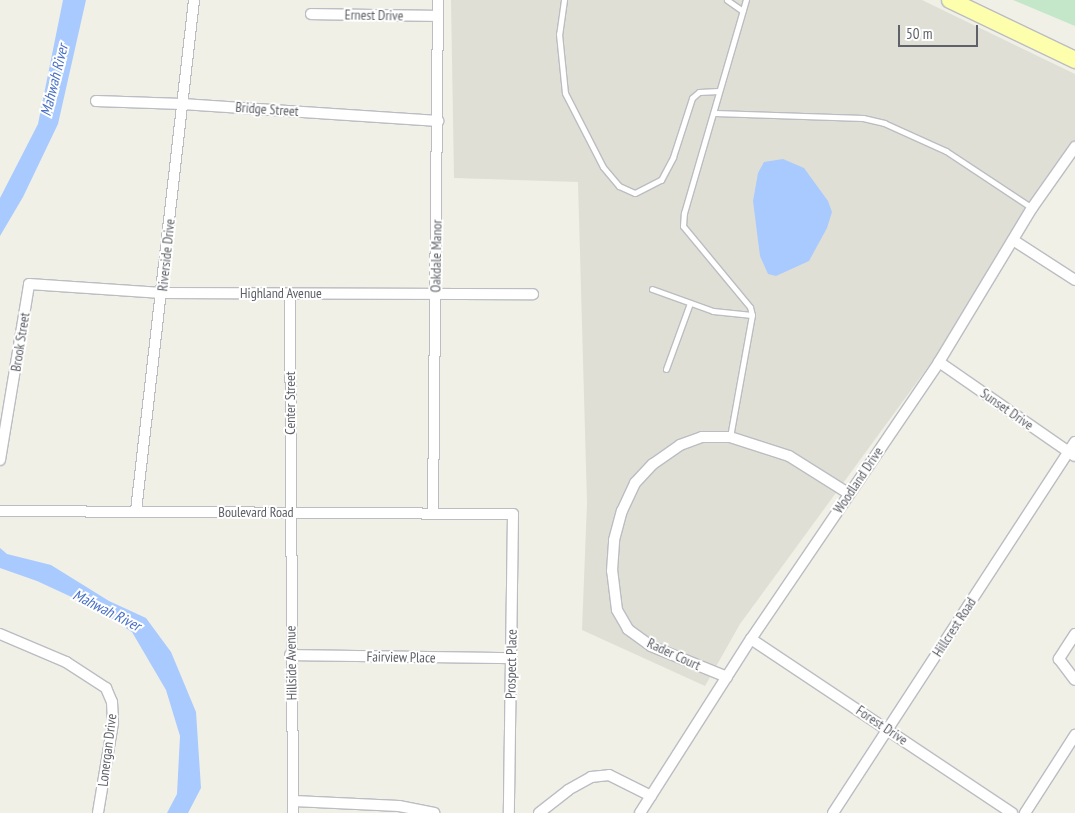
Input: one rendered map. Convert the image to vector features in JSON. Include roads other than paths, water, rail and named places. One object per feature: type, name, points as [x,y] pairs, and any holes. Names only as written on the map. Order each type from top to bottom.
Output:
[{"type":"main road","points":[[950,0],[1075,60]]},
{"type":"street","name":"Riverside Drive","points":[[136,511],[194,0]]},
{"type":"street","name":"Oakdale Manor","points":[[433,512],[438,0]]},
{"type":"street","name":"Ernest Drive","points":[[311,14],[438,16]]},
{"type":"street","name":"Bridge Street","points":[[96,101],[182,104],[438,121]]},
{"type":"street","name":"Woodland Drive","points":[[640,813],[751,639],[848,493],[939,362],[1032,208],[1075,148]]},
{"type":"street","points":[[1013,240],[1075,280]]},
{"type":"street","name":"Highland Avenue","points":[[29,284],[162,293],[532,294]]},
{"type":"street","name":"Brook Street","points":[[0,460],[29,284]]},
{"type":"street","name":"Center Street","points":[[290,294],[290,512]]},
{"type":"street","name":"Sunset Drive","points":[[939,362],[1072,454]]},
{"type":"street","name":"Rader Court","points":[[727,677],[651,646],[628,629],[617,610],[612,571],[614,540],[622,511],[635,483],[653,464],[680,445],[702,437],[730,437],[790,456],[848,493]]},
{"type":"street","name":"Hillcrest Road","points":[[833,813],[887,728],[1072,454],[1075,442]]},
{"type":"street","name":"Boulevard Road","points":[[0,510],[513,514]]},
{"type":"street","name":"Hillside Avenue","points":[[290,512],[290,655],[294,801],[292,813]]},
{"type":"street","name":"Prospect Place","points":[[509,813],[513,514]]},
{"type":"street","name":"Lonergan Drive","points":[[0,634],[66,662],[106,688],[112,702],[113,723],[98,813]]},
{"type":"street","points":[[1075,634],[1059,658],[1075,680]]},
{"type":"street","name":"Forest Drive","points":[[751,639],[1012,813]]},
{"type":"street","name":"Fairview Place","points":[[290,655],[512,658]]},
{"type":"street","points":[[1025,813],[1075,735]]},
{"type":"street","points":[[539,813],[568,790],[591,777],[609,775],[651,796]]},
{"type":"street","points":[[294,801],[399,806],[434,813]]},
{"type":"lane","points":[[564,0],[558,34],[565,93],[603,167],[620,186],[636,192],[661,180],[674,157],[692,98],[699,92],[719,91]]},
{"type":"lane","points":[[727,0],[743,11]]},
{"type":"lane","points":[[730,437],[752,315],[750,307],[683,226],[684,213],[715,113],[719,91],[746,0]]},
{"type":"lane","points":[[715,113],[845,117],[884,123],[946,151],[1032,208]]},
{"type":"lane","points":[[652,289],[713,311],[752,315]]},
{"type":"lane","points":[[666,369],[690,303]]},
{"type":"water","name":"Mahwah River","points":[[63,0],[86,0],[58,124],[23,197],[0,236],[0,198],[38,124]]},
{"type":"water","points":[[783,159],[804,168],[828,201],[832,212],[827,228],[809,261],[776,276],[768,274],[760,256],[753,201],[758,173],[764,162]]},
{"type":"water","name":"Mahwah River","points":[[0,548],[7,554],[51,565],[109,601],[146,618],[171,652],[196,712],[201,788],[188,813],[167,813],[177,794],[180,736],[166,690],[132,632],[91,606],[37,581],[0,568]]}]
